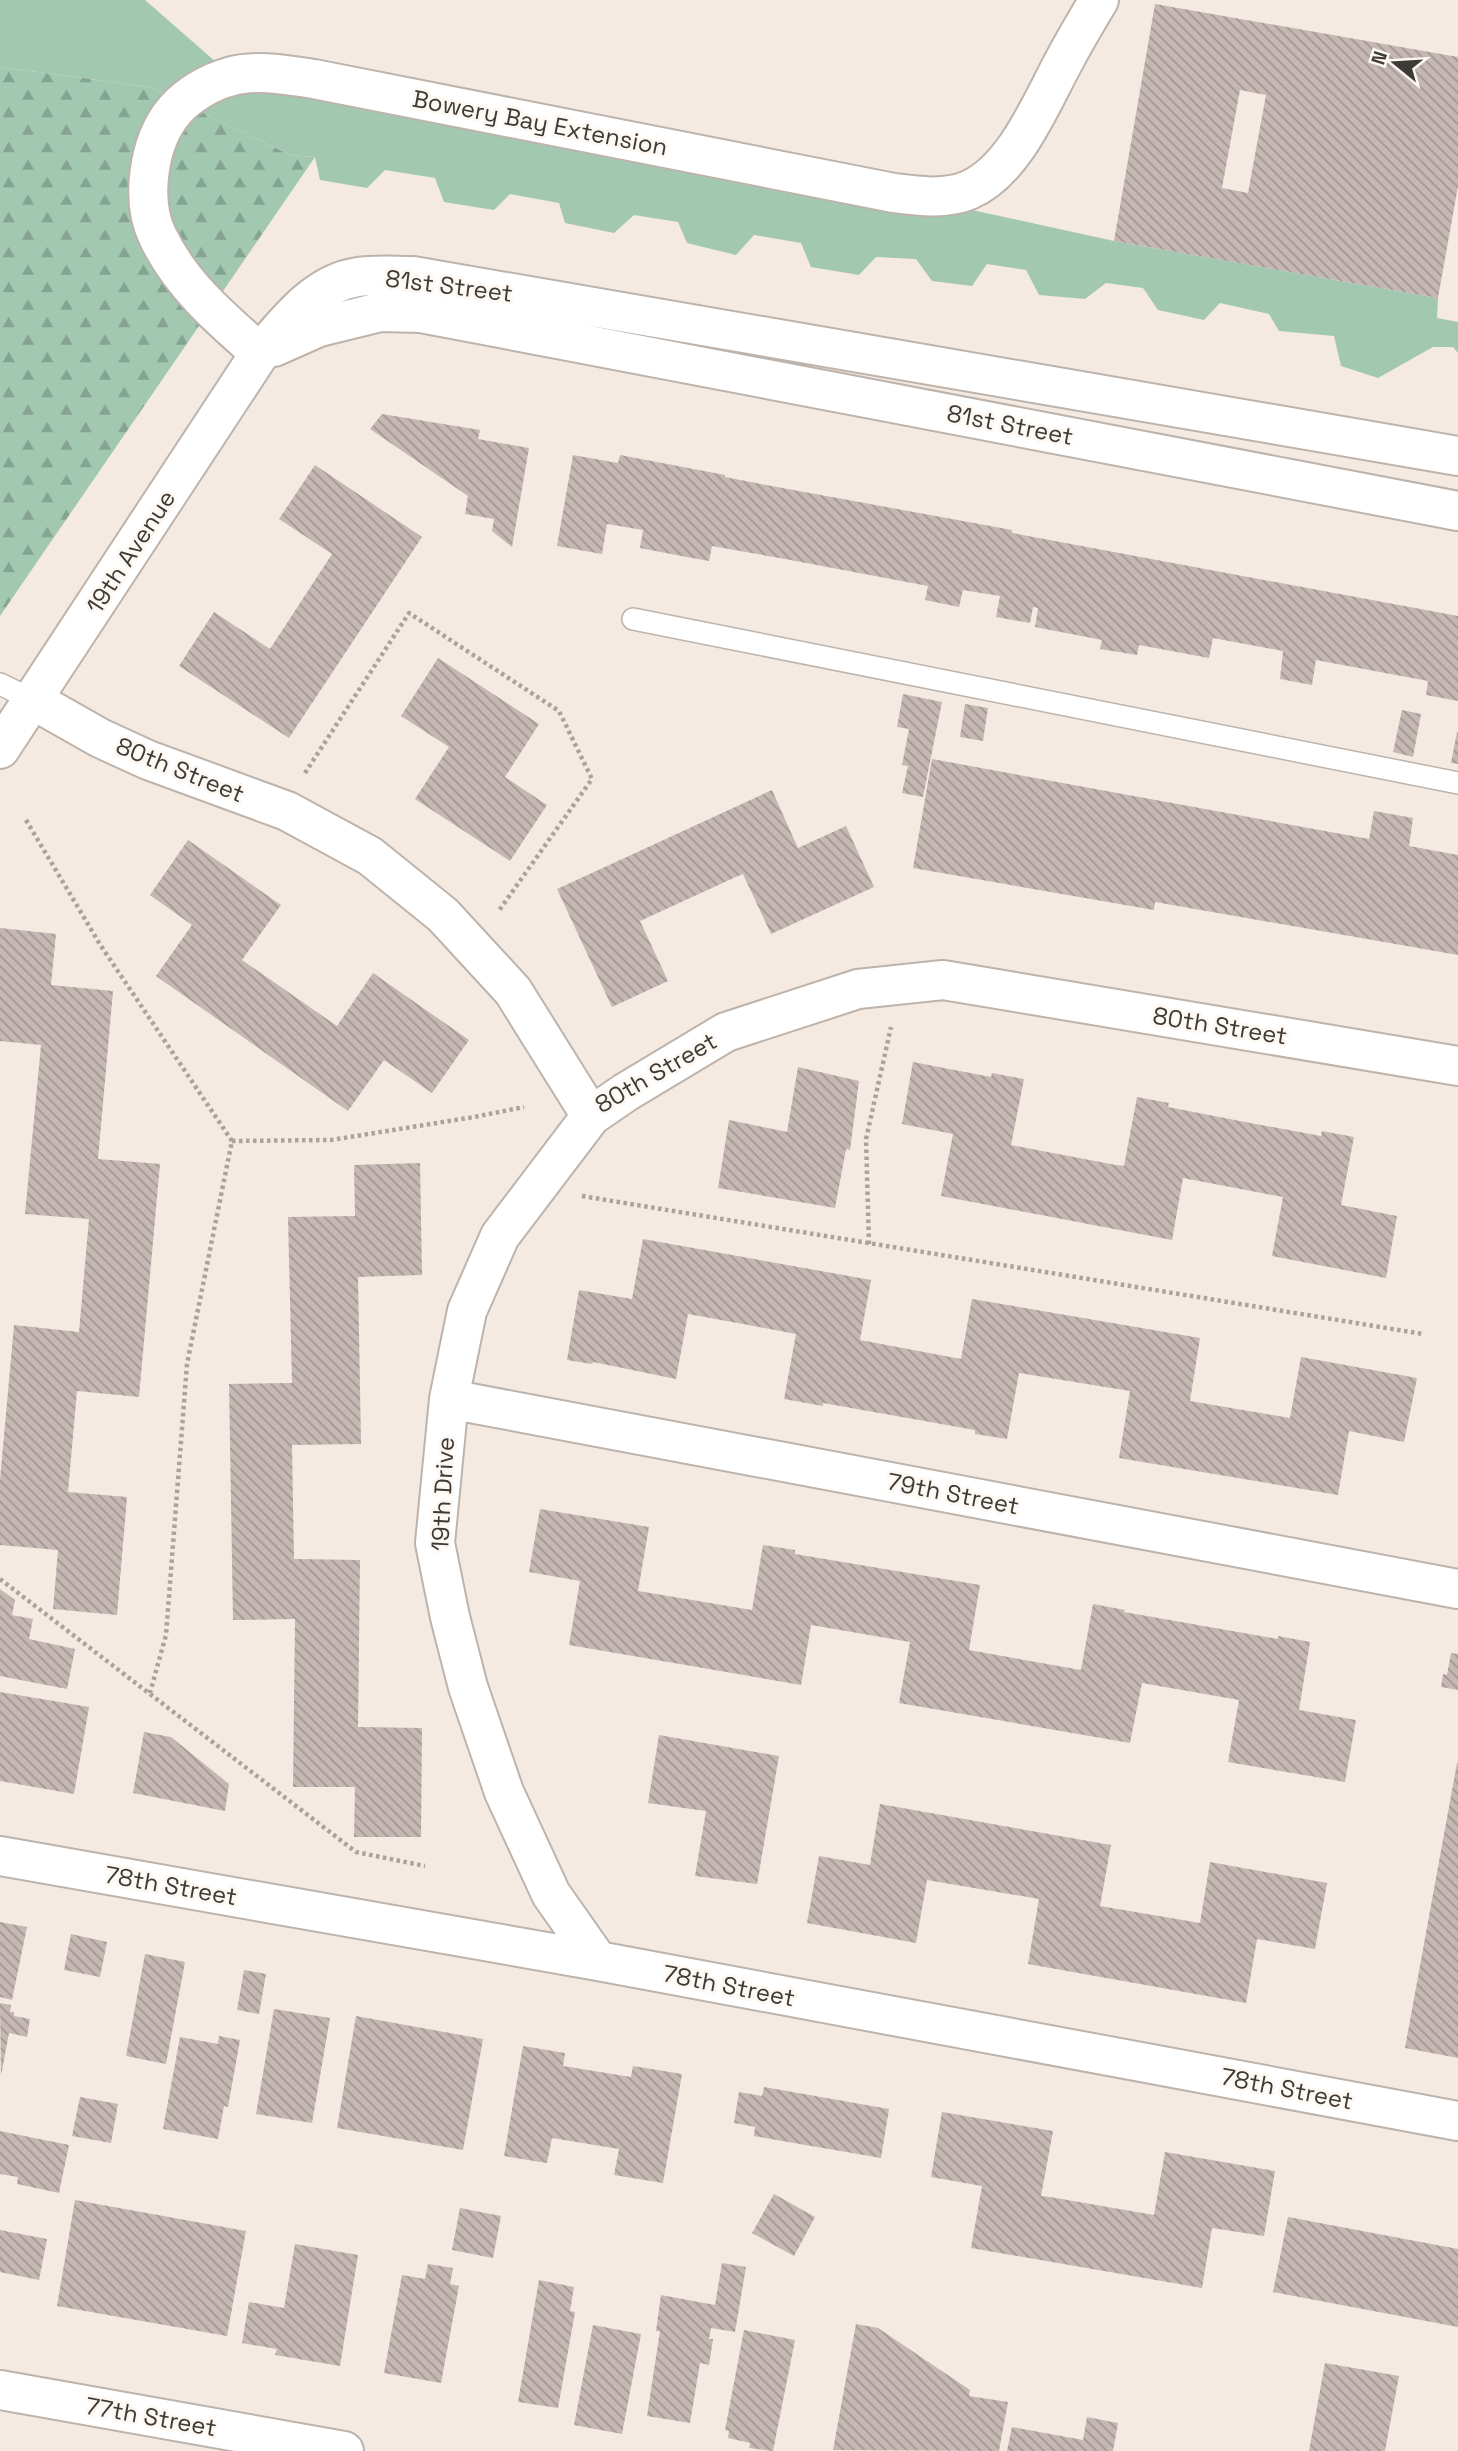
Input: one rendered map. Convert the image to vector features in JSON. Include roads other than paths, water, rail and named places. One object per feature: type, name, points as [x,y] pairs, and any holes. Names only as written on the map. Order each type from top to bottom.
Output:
[{"type":"street","name":"Bowery Bay Extension","points":[[260,353],[194,291],[157,236],[151,214],[149,172],[155,149],[174,111],[213,82],[254,73],[314,79],[894,193],[943,196],[968,191],[1002,166],[1027,129],[1099,0]]},
{"type":"street","name":"81st Street","points":[[260,353],[295,312],[323,290],[357,276],[413,276],[1458,456]]},
{"type":"street","name":"81st Street","points":[[260,353],[319,327],[355,318],[380,312],[421,313],[1458,511]]},
{"type":"street","name":"19th Avenue","points":[[0,749],[16,692],[260,353]]},
{"type":"street","name":"80th Street","points":[[16,692],[100,738],[148,760],[287,811],[370,856],[443,915],[513,991],[591,1116],[726,1032],[858,989],[943,980],[1458,1066]]},
{"type":"street","name":"19th Drive","points":[[591,1116],[500,1236],[467,1311],[449,1399],[435,1543],[468,1687],[504,1792],[551,1894],[598,1961]]},
{"type":"street","name":"79th Street","points":[[449,1399],[1458,1589]]},
{"type":"street","name":"78th Street","points":[[0,1856],[598,1961],[1458,2121]]},
{"type":"street","name":"77th Street","points":[[0,2389],[344,2451]]},
{"type":"lane","points":[[633,619],[1458,783]]}]
